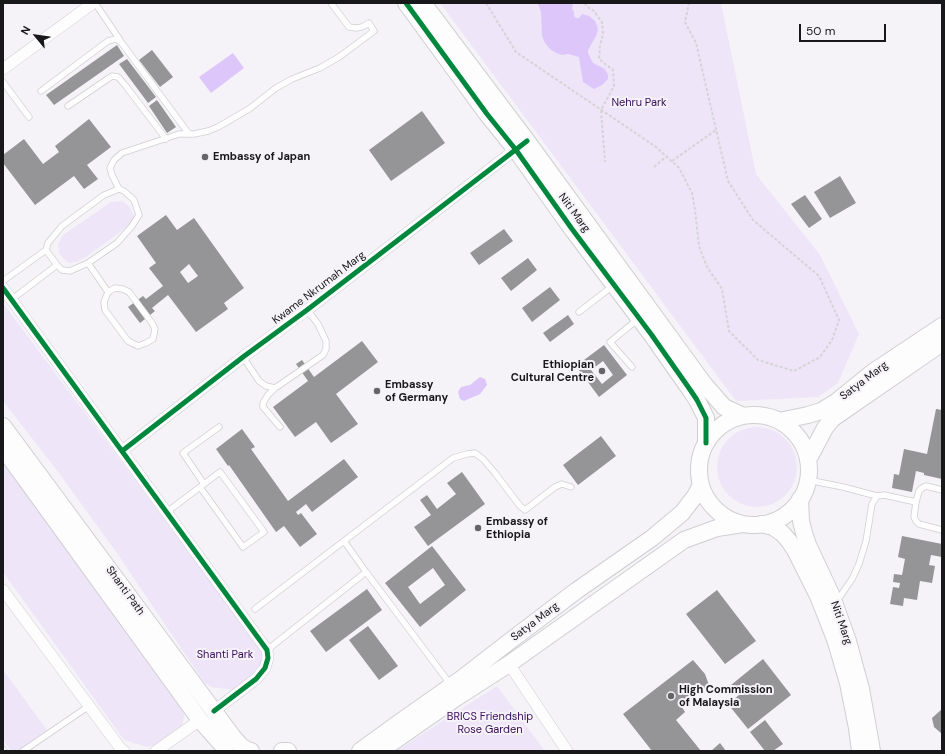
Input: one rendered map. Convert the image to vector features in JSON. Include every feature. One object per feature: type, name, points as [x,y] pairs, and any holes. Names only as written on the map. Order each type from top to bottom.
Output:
[{"type":"main road","name":"Niti Marg","points":[[406,3],[487,114],[522,145],[572,229],[639,318],[697,400],[706,418],[706,443]]},
{"type":"main road","name":"Niti Marg","points":[[423,3],[522,145],[704,384],[724,407],[743,416]]},
{"type":"main road","name":"Satya Marg","points":[[779,421],[821,411],[836,402],[873,372],[942,326]]},
{"type":"main road","name":"Satya Marg","points":[[808,460],[825,428],[832,419],[942,343]]},
{"type":"main road","points":[[758,415],[772,418],[787,426],[795,433],[800,441],[808,460],[808,480],[800,499],[792,509],[772,522],[752,525],[731,520],[719,513],[703,493],[699,470],[700,456],[706,443],[711,435],[726,422],[743,416],[758,415]]},
{"type":"main road","name":"Shanti Path","points":[[3,426],[233,737],[241,746],[251,751]]},
{"type":"main road","name":"Shanti Path","points":[[3,448],[200,720],[224,747],[225,751]]},
{"type":"main road","name":"Satya Marg","points":[[360,751],[451,686],[576,591],[658,533],[682,513],[695,496],[701,485]]},
{"type":"main road","name":"Niti Marg","points":[[800,499],[801,521],[808,545],[831,594],[848,641],[861,689],[872,751]]},
{"type":"main road","name":"Satya Marg","points":[[380,751],[456,698],[509,664],[684,540],[717,528],[743,524]]},
{"type":"main road","name":"Niti Marg","points":[[761,524],[773,527],[790,541],[796,550],[818,596],[835,639],[848,683],[860,751]]},
{"type":"main road","points":[[282,751],[288,751]]},
{"type":"street","points":[[3,69],[94,3]]},
{"type":"street","name":"Kwame Nkrumah Marg","points":[[122,452],[243,357],[307,310],[522,145]]},
{"type":"street","points":[[3,288],[266,650],[268,658],[265,668],[256,679],[214,711]]},
{"type":"street","points":[[3,590],[124,751]]},
{"type":"street","points":[[509,664],[567,751]]},
{"type":"street","points":[[156,751],[200,720]]},
{"type":"lane","points":[[94,3],[189,134]]},
{"type":"lane","points":[[46,250],[62,270],[70,271],[88,263],[117,243],[132,226],[139,215],[134,200],[124,191],[119,189],[110,168],[114,160],[122,153],[179,134],[208,131],[218,127],[249,109],[276,88],[292,79],[320,68],[339,57],[374,30],[369,23],[356,28],[349,27],[331,3]]},
{"type":"lane","points":[[41,91],[108,41],[116,39],[121,42]]},
{"type":"lane","points":[[68,106],[112,76],[118,78],[166,139]]},
{"type":"lane","points":[[3,82],[28,116]]},
{"type":"lane","points":[[3,281],[46,250],[48,243],[62,226],[104,195],[119,189]]},
{"type":"lane","points":[[88,263],[108,292]]},
{"type":"lane","points":[[11,300],[57,265]]},
{"type":"lane","points":[[579,312],[614,285]]},
{"type":"lane","points":[[116,288],[129,292],[155,329],[152,339],[138,346],[128,341],[105,310],[104,302],[108,292],[116,288]]},
{"type":"lane","points":[[280,427],[263,407],[263,403],[274,388],[322,355],[326,348],[326,341],[323,333],[307,310]]},
{"type":"lane","points":[[632,367],[610,342],[639,318]]},
{"type":"lane","points":[[243,357],[259,381],[266,386],[274,388]]},
{"type":"lane","points":[[167,512],[202,485],[220,472],[264,532],[243,547],[202,485],[182,453],[219,427]]},
{"type":"lane","points":[[255,609],[453,458],[475,453],[483,459],[520,506],[525,510],[562,484],[571,487]]},
{"type":"lane","points":[[808,480],[877,496],[884,495],[916,502]]},
{"type":"lane","points":[[942,490],[926,486],[922,488],[916,502],[914,517],[918,524],[942,530]]},
{"type":"lane","points":[[835,604],[852,579],[859,564],[866,541],[872,504],[877,496]]},
{"type":"lane","points":[[344,541],[451,686]]},
{"type":"lane","points":[[266,650],[366,572]]},
{"type":"lane","points":[[23,751],[89,706]]},
{"type":"path","points":[[486,3],[516,52],[656,146],[679,168],[692,193],[700,246],[707,267],[722,289],[729,331],[758,360],[794,371],[820,357],[832,340],[839,320],[818,276],[753,220],[728,181],[696,43],[685,22],[689,3]]},
{"type":"path","points":[[585,3],[586,6],[594,11],[602,22],[603,34],[599,59],[613,70],[614,86],[601,110],[605,162]]},
{"type":"path","points":[[672,161],[716,130]]},
{"type":"path","points":[[654,167],[667,156]]},
{"type":"green space","name":"Nehru Park","points":[[440,3],[721,3],[756,174],[820,255],[859,334],[838,383],[818,397],[736,401]]},
{"type":"green space","points":[[122,201],[129,206],[134,217],[131,224],[77,262],[69,263],[63,258],[59,253],[58,244],[63,235],[111,202]]},
{"type":"green space","name":"Shanti Park","points":[[3,303],[263,652],[261,664],[251,681],[235,690],[211,687],[204,682],[119,556],[59,473],[3,401]]},
{"type":"green space","points":[[757,427],[772,430],[785,439],[794,452],[797,467],[794,482],[785,495],[772,504],[757,507],[742,504],[729,495],[720,482],[717,467],[720,452],[729,439],[742,430]]},
{"type":"green space","points":[[3,458],[185,707],[182,726],[171,740],[147,747],[124,740],[3,572]]},
{"type":"green space","points":[[3,670],[47,730],[19,751],[11,751],[3,740]]},
{"type":"green space","name":"BRICS Friendship Rose Garden","points":[[497,686],[545,751],[396,751]]},
{"type":"shaded area","points":[[537,3],[573,3],[572,9],[576,18],[579,18],[582,14],[589,16],[595,21],[598,30],[588,53],[593,63],[605,69],[608,75],[608,79],[602,85],[594,89],[583,82],[579,57],[556,53],[545,43],[542,36],[541,12]]},
{"type":"shaded area","points":[[233,53],[244,68],[211,93],[199,77]]},
{"type":"shaded area","points":[[480,377],[485,379],[487,385],[480,394],[464,401],[460,399],[458,392],[461,387],[470,385]]},
{"type":"building","points":[[117,45],[124,56],[54,105],[46,95]]},
{"type":"building","points":[[152,50],[173,77],[160,87],[139,60]]},
{"type":"building","points":[[127,59],[156,97],[148,103],[119,64]]},
{"type":"building","points":[[157,100],[176,127],[167,133],[149,106]]},
{"type":"building","points":[[422,111],[445,143],[391,181],[369,150]]},
{"type":"building","points":[[89,119],[111,147],[87,165],[98,179],[84,189],[74,176],[35,205],[3,163],[3,155],[24,139],[43,164],[59,152],[55,146]]},
{"type":"building","points":[[840,176],[856,203],[830,218],[814,192]]},
{"type":"building","points":[[805,195],[822,219],[809,228],[791,204]]},
{"type":"building","points":[[166,215],[177,230],[194,218],[244,288],[224,303],[228,309],[196,332],[168,295],[152,308],[155,311],[140,323],[128,307],[143,296],[146,299],[163,286],[149,268],[156,263],[137,236]],"holes":[[[189,264],[198,276],[188,283],[180,272]]]},
{"type":"building","points":[[504,229],[513,241],[479,265],[470,253]]},
{"type":"building","points":[[528,258],[537,270],[511,291],[501,278]]},
{"type":"building","points":[[550,287],[560,300],[532,322],[522,308]]},
{"type":"building","points":[[568,315],[574,324],[550,342],[543,333]]},
{"type":"building","points":[[362,341],[378,362],[336,394],[358,424],[331,443],[316,422],[295,437],[273,407],[308,381],[296,364],[302,360],[314,377]]},
{"type":"building","points":[[604,345],[627,375],[599,397],[576,366]],"holes":[[[603,361],[613,375],[602,384],[591,370]]]},
{"type":"building","points":[[936,409],[942,410],[942,479],[924,475],[924,473],[916,471],[912,492],[892,488],[894,474],[899,475],[904,449],[927,454]]},
{"type":"building","points":[[242,429],[255,447],[251,449],[288,501],[344,459],[358,477],[312,512],[306,504],[296,512],[298,515],[301,513],[317,534],[300,547],[284,526],[276,532],[216,449]]},
{"type":"building","points":[[601,436],[616,456],[578,485],[563,465]]},
{"type":"building","points":[[462,472],[485,504],[428,546],[414,527],[431,515],[420,500],[427,495],[437,509],[456,494],[447,483]]},
{"type":"building","points":[[902,536],[942,544],[942,557],[931,555],[929,565],[935,566],[932,583],[920,581],[917,600],[904,598],[903,606],[890,604],[893,587],[899,588],[900,583],[893,582],[894,574],[902,575],[905,559],[898,557]]},
{"type":"building","points":[[432,546],[466,590],[420,627],[385,583]],"holes":[[[433,568],[445,585],[420,604],[408,587]]]},
{"type":"building","points":[[367,589],[382,610],[326,652],[310,631]]},
{"type":"building","points":[[717,590],[756,641],[725,664],[686,614]]},
{"type":"building","points":[[368,626],[398,666],[379,680],[349,640]]},
{"type":"building","points":[[763,659],[791,695],[748,729],[728,704],[739,695],[731,685]]},
{"type":"building","name":"High Commission of Malaysia","points":[[693,660],[705,674],[709,685],[682,707],[685,712],[676,720],[701,751],[652,751],[623,714]]},
{"type":"building","points":[[942,709],[942,734],[934,727],[932,718]]},
{"type":"building","points":[[765,720],[783,744],[773,751],[765,751],[750,732]]},
{"type":"building","points":[[720,743],[726,751],[711,751]]},
{"type":"cycle path","points":[[406,3],[487,114],[516,150],[691,391],[706,418],[706,443]]},
{"type":"cycle path","points":[[122,451],[527,141]]},
{"type":"cycle path","points":[[3,288],[267,650],[268,658],[265,668],[256,679],[214,711]]},
{"type":"place","name":"Embassy of Japan","points":[[205,157]]},
{"type":"place","name":"Ethiopian Cultural Centre","points":[[602,371]]},
{"type":"place","name":"Embassy of Germany","points":[[377,391]]},
{"type":"place","name":"Embassy of Ethiopia","points":[[478,528]]},
{"type":"place","name":"High Commission of Malaysia","points":[[671,696]]}]
